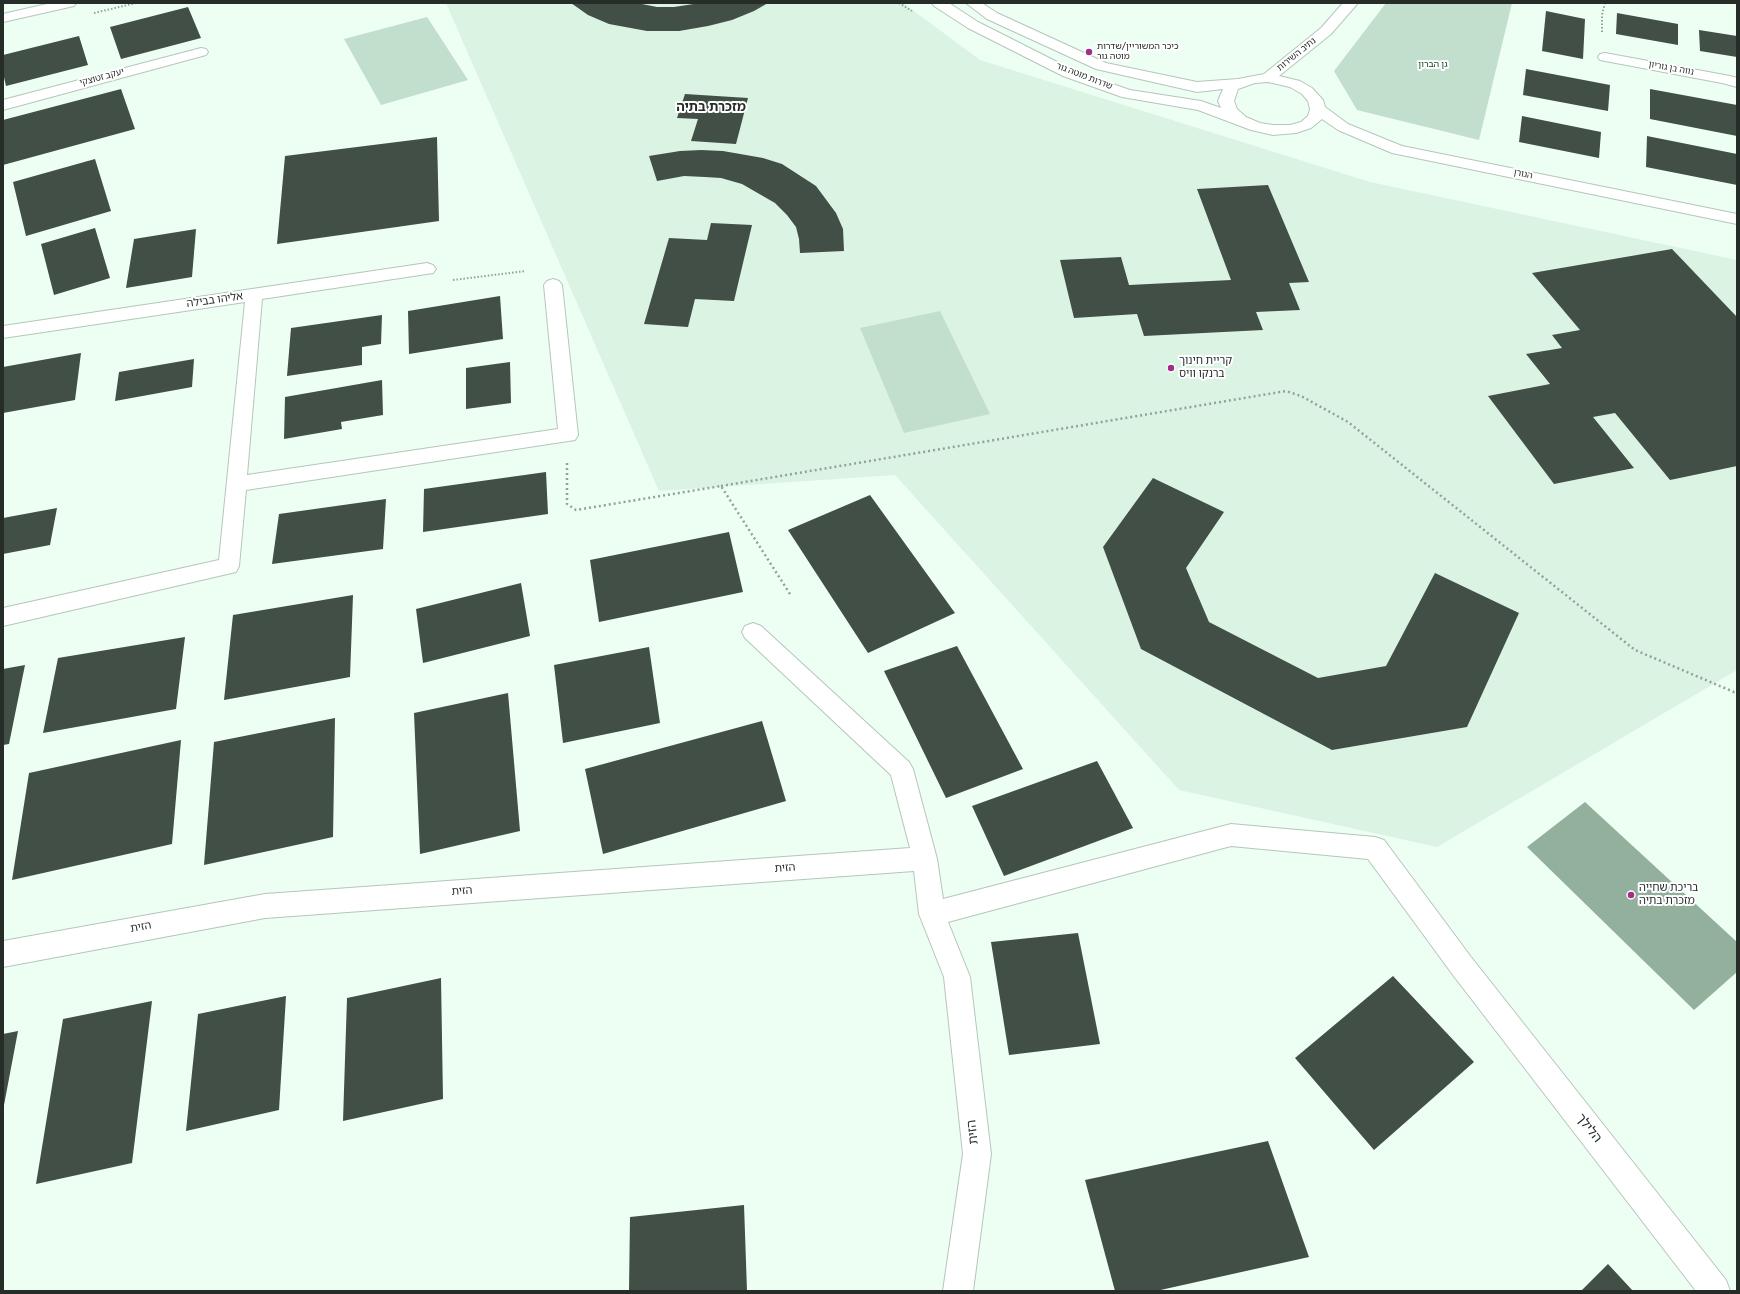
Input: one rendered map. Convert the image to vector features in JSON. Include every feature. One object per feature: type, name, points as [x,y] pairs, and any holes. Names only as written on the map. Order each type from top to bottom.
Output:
[{"type":"street","points":[[3,18],[69,3]]},
{"type":"street","name":"שדרות מוטה גור","points":[[939,3],[973,25],[1068,73],[1127,94],[1201,106],[1262,128],[1274,130],[1291,130],[1306,126],[1315,118],[1318,109]]},
{"type":"street","name":"שדרות מוטה גור","points":[[973,3],[992,16],[1100,66],[1196,87],[1238,83],[1268,78]]},
{"type":"street","name":"נתיב השירות","points":[[1268,78],[1326,31],[1350,3]]},
{"type":"street","name":"נתיב השירות","points":[[1301,74],[1326,31]]},
{"type":"street","name":"יעקב זטוצקי","points":[[3,105],[201,52]]},
{"type":"street","name":"נווה בן גוריון","points":[[1605,57],[1725,79],[1737,83]]},
{"type":"street","points":[[1268,78],[1301,74],[1307,91],[1315,100],[1318,109]]},
{"type":"street","points":[[1238,83],[1228,93],[1226,101],[1230,111],[1241,120]]},
{"type":"street","name":"הגורן","points":[[1318,109],[1343,128],[1398,150],[1737,219]]},
{"type":"street","name":"אליהו בבילה","points":[[3,332],[426,269]]},
{"type":"street","points":[[237,484],[568,435],[553,285]]},
{"type":"street","points":[[3,617],[229,566],[254,295]]},
{"type":"street","name":"הזית","points":[[753,632],[901,769],[925,859],[932,914],[957,977],[977,1154],[958,1291]]},
{"type":"street","name":"הלילך","points":[[932,914],[1231,836],[1375,848],[1462,966],[1715,1291]]},
{"type":"street","name":"הזית","points":[[3,954],[265,906],[925,859]]},
{"type":"path","points":[[426,269],[431,282],[535,270],[553,285]]},
{"type":"path","points":[[568,435],[567,504],[576,510],[1286,391],[1301,396],[1348,422],[1635,650],[1734,692],[1737,691]]},
{"type":"path","points":[[721,486],[790,594]]},
{"type":"shaded area","name":"קריית חינוך ברנקו וויס","points":[[446,3],[903,3],[980,60],[1370,182],[1737,260],[1737,670],[1437,847],[1179,790],[895,475],[659,491]]},
{"type":"shaded area","name":"בריכת שחייה מזכרת בתיה","points":[[1585,802],[1737,942],[1737,972],[1694,1010],[1527,847]]},
{"type":"green space","name":"גן הברון","points":[[1386,3],[1512,3],[1479,140],[1357,110],[1334,71]]},
{"type":"green space","points":[[427,17],[468,80],[381,105],[344,39]]},
{"type":"green space","points":[[940,311],[990,414],[904,433],[860,328]]},
{"type":"building","points":[[571,3],[637,3],[657,7],[674,7],[700,3],[768,3],[754,11],[732,20],[708,26],[679,31],[647,31],[609,24],[588,15]]},
{"type":"building","points":[[188,7],[201,38],[121,59],[110,27]]},
{"type":"building","points":[[1546,11],[1585,19],[1583,59],[1542,51]]},
{"type":"building","points":[[1617,13],[1678,24],[1678,45],[1616,34]]},
{"type":"building","points":[[1699,30],[1737,36],[1737,57],[1700,51]]},
{"type":"building","points":[[79,36],[88,65],[6,86],[3,73],[3,55]]},
{"type":"building","points":[[1526,69],[1610,85],[1608,111],[1523,95]]},
{"type":"building","points":[[121,89],[135,129],[3,165],[3,120]]},
{"type":"building","points":[[1650,89],[1737,105],[1737,136],[1650,119]]},
{"type":"building","points":[[685,94],[748,98],[736,144],[691,141],[698,119],[677,118]]},
{"type":"building","points":[[1522,116],[1601,132],[1599,158],[1519,142]]},
{"type":"building","points":[[1647,136],[1737,154],[1737,185],[1646,167]]},
{"type":"building","points":[[437,137],[439,221],[277,244],[285,156]]},
{"type":"building","points":[[680,151],[723,151],[763,158],[782,164],[816,186],[836,213],[843,229],[844,251],[800,253],[796,227],[787,215],[775,203],[742,184],[721,178],[684,176],[657,181],[649,156]]},
{"type":"building","points":[[95,159],[111,211],[26,236],[13,182]]},
{"type":"building","points":[[1268,185],[1309,282],[1289,283],[1300,310],[1256,312],[1263,330],[1144,336],[1137,314],[1074,318],[1060,260],[1121,257],[1129,285],[1231,280],[1197,189]]},
{"type":"building","points":[[711,223],[752,225],[734,301],[695,299],[688,327],[644,324],[669,238],[707,240]]},
{"type":"building","points":[[95,228],[110,278],[54,295],[41,244]]},
{"type":"building","points":[[196,229],[192,277],[126,288],[134,239]]},
{"type":"building","points":[[1672,249],[1737,317],[1737,466],[1670,480],[1615,413],[1593,417],[1634,468],[1554,484],[1488,396],[1550,384],[1526,354],[1562,348],[1552,335],[1580,330],[1532,273]]},
{"type":"building","points":[[500,296],[503,339],[409,354],[408,311]]},
{"type":"building","points":[[382,315],[381,344],[362,347],[362,365],[287,376],[291,328]]},
{"type":"building","points":[[81,353],[75,400],[3,413],[3,367]]},
{"type":"building","points":[[194,359],[192,387],[115,401],[119,372]]},
{"type":"building","points":[[510,362],[511,403],[466,409],[466,368]]},
{"type":"building","points":[[382,380],[383,415],[341,422],[342,429],[284,439],[285,397]]},
{"type":"building","points":[[546,472],[548,514],[423,532],[424,489]]},
{"type":"building","points":[[1153,478],[1224,512],[1186,568],[1209,622],[1318,678],[1386,666],[1435,573],[1519,613],[1467,727],[1332,750],[1141,649],[1103,547]]},
{"type":"building","points":[[870,495],[955,613],[868,653],[788,530]]},
{"type":"building","points":[[386,499],[383,549],[272,564],[279,514]]},
{"type":"building","points":[[57,508],[50,545],[3,554],[3,518]]},
{"type":"building","points":[[729,532],[743,592],[599,622],[590,560]]},
{"type":"building","points":[[521,583],[530,636],[423,663],[416,609]]},
{"type":"building","points":[[353,595],[350,677],[224,700],[233,615]]},
{"type":"building","points":[[185,637],[176,709],[43,733],[58,658]]},
{"type":"building","points":[[957,646],[1023,769],[946,798],[884,671]]},
{"type":"building","points":[[649,647],[660,723],[563,743],[554,665]]},
{"type":"building","points":[[25,665],[9,744],[3,745],[3,669]]},
{"type":"building","points":[[508,693],[520,831],[420,854],[414,713]]},
{"type":"building","points":[[335,718],[333,837],[204,865],[214,742]]},
{"type":"building","points":[[762,721],[786,801],[603,854],[585,769]]},
{"type":"building","points":[[181,740],[172,844],[12,880],[29,773]]},
{"type":"building","points":[[1097,761],[1133,828],[1004,876],[972,806]]},
{"type":"building","points":[[1078,933],[1100,1044],[1009,1055],[991,942]]},
{"type":"building","points":[[1393,976],[1474,1062],[1374,1150],[1295,1058]]},
{"type":"building","points":[[441,978],[443,1099],[343,1121],[347,998]]},
{"type":"building","points":[[286,996],[279,1110],[186,1131],[198,1014]]},
{"type":"building","points":[[152,1001],[132,1163],[36,1184],[63,1019]]},
{"type":"building","points":[[18,1031],[4,1105],[3,1105],[3,1034]]},
{"type":"building","points":[[1268,1141],[1309,1257],[1156,1291],[1115,1291],[1085,1180]]},
{"type":"building","points":[[744,1205],[747,1291],[629,1291],[630,1217]]},
{"type":"building","points":[[1608,1264],[1633,1291],[1581,1291]]},
{"type":"place","name":"כיכר המשוריין/שדרות מוטה גור","points":[[1089,52]]},
{"type":"place","name":"קריית חינוך ברנקו וויס","points":[[1171,368]]},
{"type":"place","name":"בריכת שחייה מזכרת בתיה","points":[[1631,895]]},
{"type":"district","name":"מזכרת בתיה","points":[[711,108]]}]
